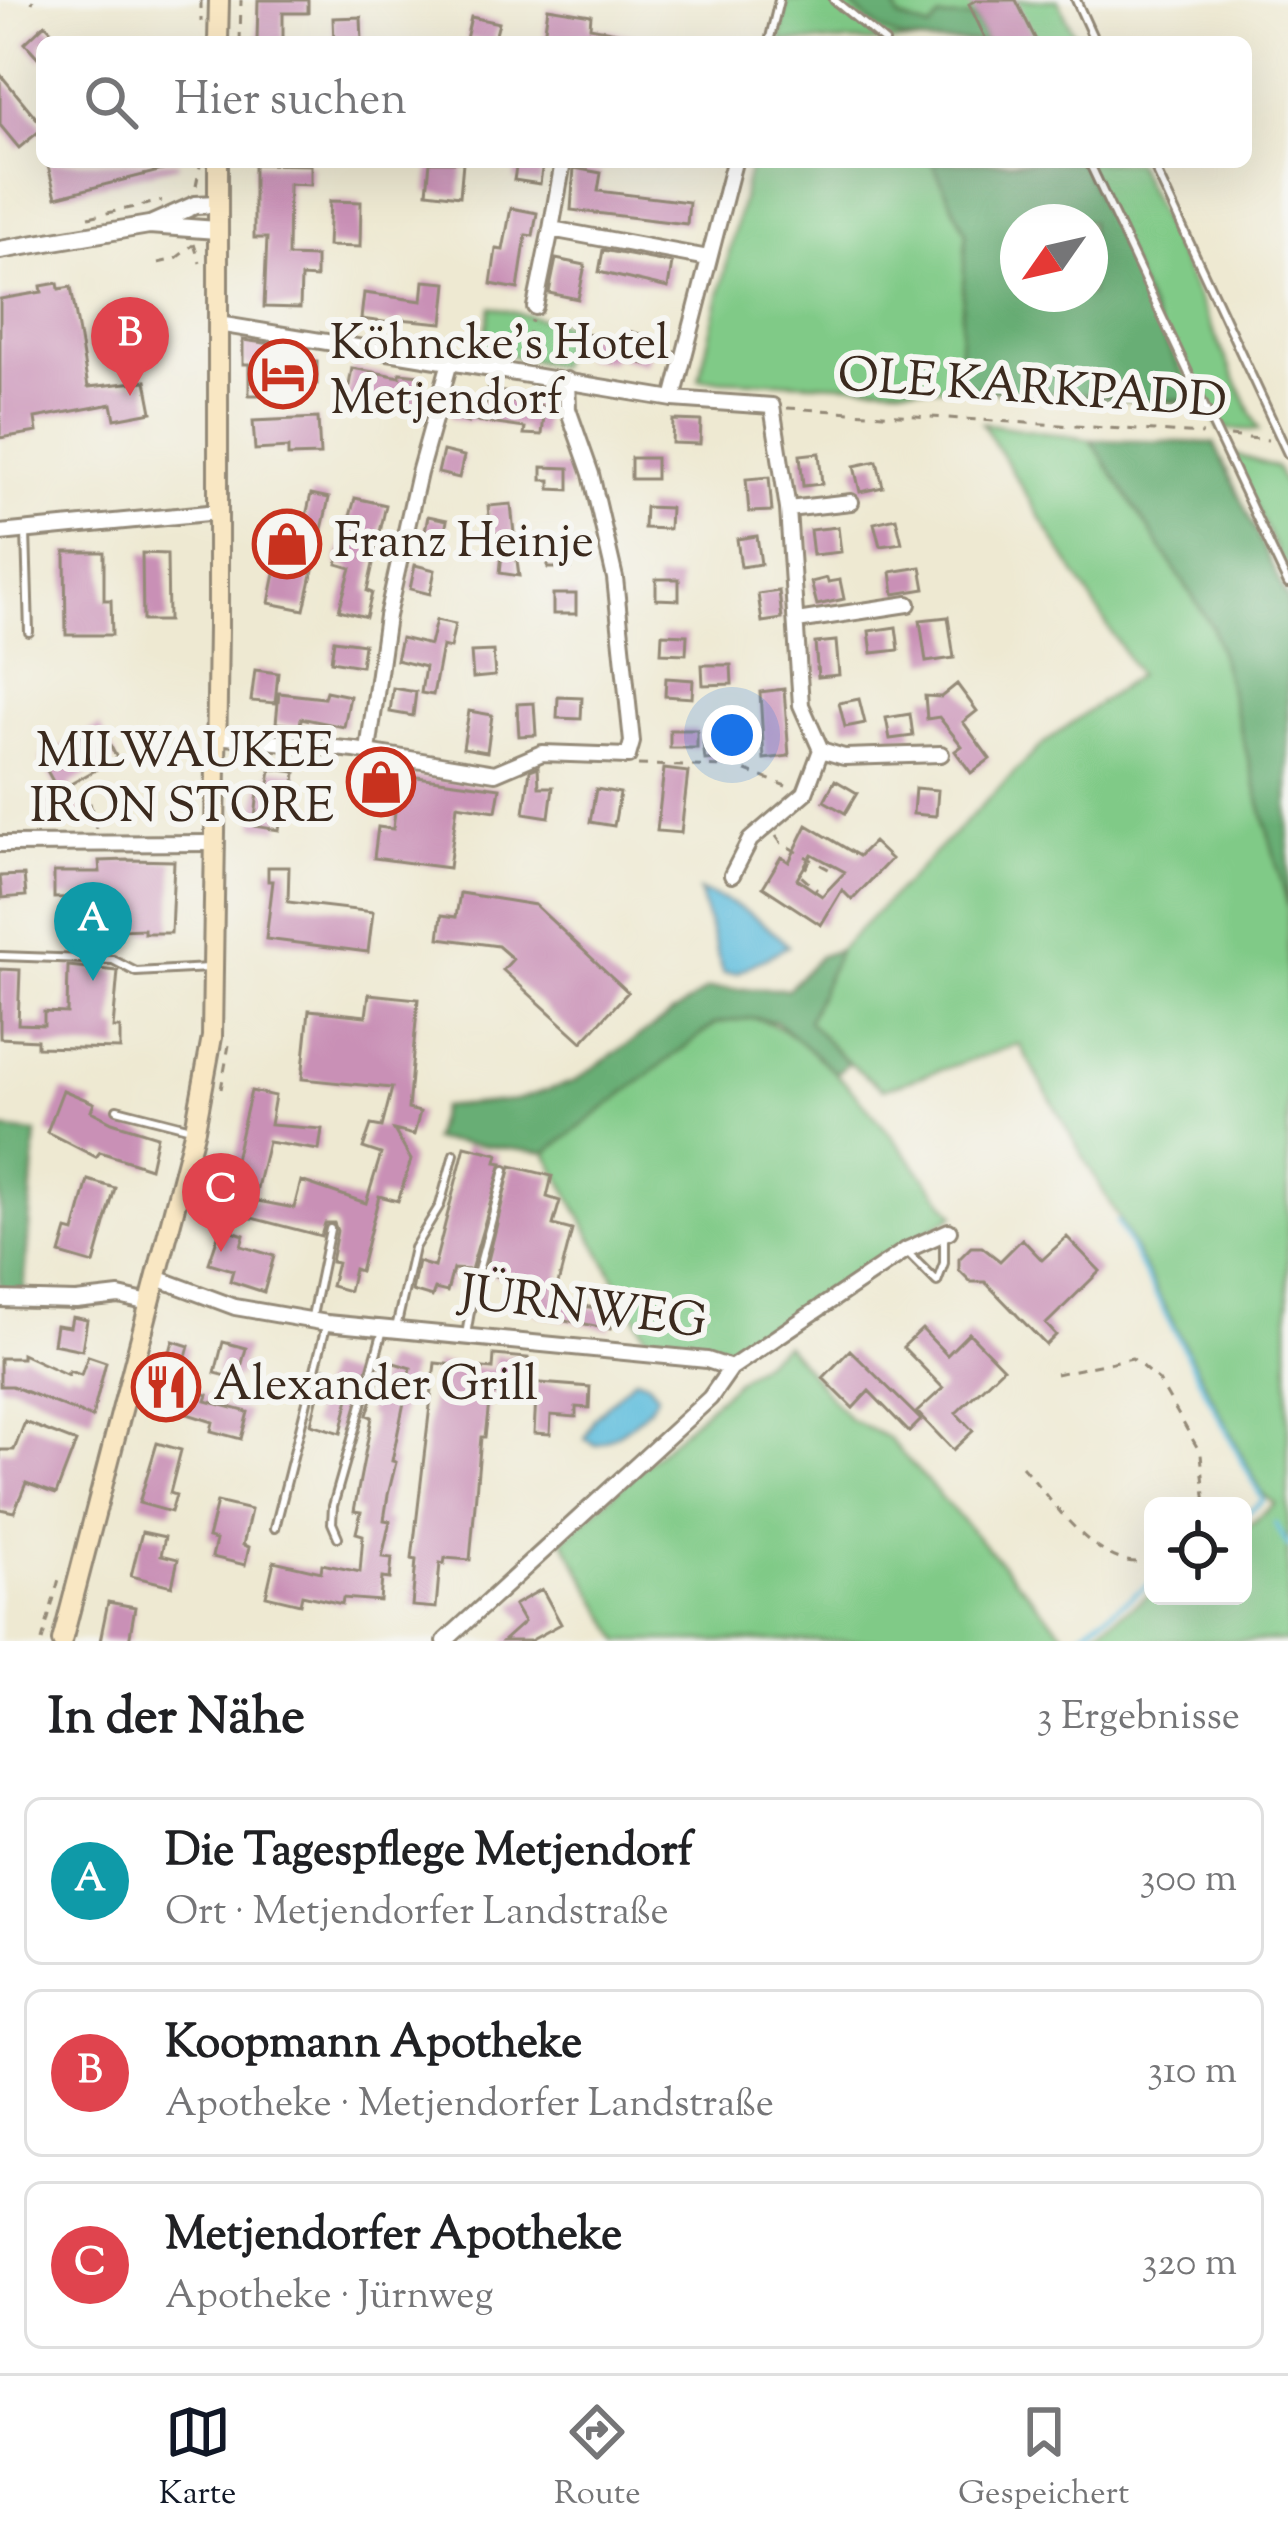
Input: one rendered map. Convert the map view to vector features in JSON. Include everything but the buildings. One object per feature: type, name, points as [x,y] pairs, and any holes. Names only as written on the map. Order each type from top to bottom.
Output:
[{"type":"main road","points":[[218,36],[219,0]]},
{"type":"main road","points":[[62,1641],[195,1130],[212,1037],[218,168]]},
{"type":"street","points":[[535,307],[562,168]]},
{"type":"street","points":[[673,399],[732,168]]},
{"type":"street","points":[[149,225],[195,205],[217,204]]},
{"type":"street","points":[[0,250],[149,225],[218,230]]},
{"type":"street","points":[[551,229],[708,258]]},
{"type":"street","points":[[218,324],[673,399],[772,406],[788,508],[801,705],[821,750],[805,794],[739,855],[732,875]]},
{"type":"street","points":[[368,752],[387,616],[450,362]]},
{"type":"street","points":[[216,736],[368,752],[495,773],[542,753],[628,756],[632,742],[615,578],[591,474],[568,409],[567,380]]},
{"type":"street","points":[[788,508],[850,502]]},
{"type":"street","points":[[0,533],[218,512]]},
{"type":"street","points":[[797,621],[908,604]]},
{"type":"street","points":[[821,750],[844,757],[941,754]]},
{"type":"street","points":[[0,844],[215,843]]},
{"type":"street","name":"JÜRNWEG","points":[[157,1278],[235,1307],[319,1321],[707,1360],[731,1367],[906,1250],[946,1232]]},
{"type":"street","points":[[0,1298],[76,1301],[119,1296],[149,1304]]},
{"type":"street","points":[[445,1641],[710,1398],[731,1367]]},
{"type":"lane","points":[[771,36],[778,0]]},
{"type":"lane","points":[[834,0],[878,36]]},
{"type":"lane","points":[[1076,0],[1093,36]]},
{"type":"lane","points":[[1092,168],[1288,584]]},
{"type":"lane","points":[[1155,168],[1288,454]]},
{"type":"lane","points":[[26,532],[29,632]]},
{"type":"lane","points":[[0,956],[113,960],[136,972],[214,968]]},
{"type":"lane","points":[[117,1109],[195,1130]]},
{"type":"lane","points":[[338,1538],[332,1523],[333,1506],[414,1248],[440,1205],[454,1154]]},
{"type":"lane","points":[[466,1335],[505,1170]]},
{"type":"lane","points":[[275,1528],[319,1321],[330,1229]]},
{"type":"lane","points":[[906,1250],[938,1282],[946,1232]]},
{"type":"path","points":[[240,36],[241,0]]},
{"type":"path","points":[[196,186],[199,168]]},
{"type":"path","points":[[158,263],[176,259],[194,244],[201,282]]},
{"type":"path","points":[[520,373],[535,307]]},
{"type":"path","name":"OLE KARKPADD","points":[[772,406],[1282,441]]},
{"type":"path","points":[[628,756],[638,766],[736,767],[805,794]]},
{"type":"path","points":[[86,784],[96,842]]},
{"type":"path","points":[[769,824],[781,843],[832,871]]},
{"type":"path","points":[[811,860],[801,876],[817,890]]},
{"type":"path","points":[[1056,1374],[1132,1358],[1159,1381],[1202,1454],[1205,1497]]},
{"type":"path","points":[[1022,1466],[1096,1550],[1144,1562]]},
{"type":"green space","points":[[786,0],[829,0],[834,5],[833,0],[1058,0],[1075,36],[781,36]]},
{"type":"green space","points":[[846,0],[893,0],[899,18],[930,29],[940,18],[975,18],[984,36],[894,36]]},
{"type":"green space","points":[[750,168],[1138,168],[1259,430],[1220,429],[1208,406],[955,388],[699,379]]},
{"type":"green space","points":[[935,168],[1084,168],[1101,204],[1000,204],[1000,312],[1108,312],[1108,219],[1194,401],[958,387],[966,233]]},
{"type":"green space","points":[[491,307],[567,325],[558,366],[482,349]]},
{"type":"green space","points":[[982,423],[1091,440],[1213,628],[1288,906],[1288,1641],[1082,1641],[1144,1598],[1144,1605],[1252,1605],[1252,1523],[1276,1504],[1264,1496],[1120,1221],[1019,1044],[883,1089],[807,1022],[839,950],[1043,744],[1138,675]]},
{"type":"green space","points":[[1091,440],[1214,443],[1288,600],[1288,906],[1213,628]]},
{"type":"green space","points":[[1230,453],[1276,467],[1288,493],[1288,575]]},
{"type":"green space","points":[[839,950],[808,1021],[848,1063],[836,1073],[777,1022],[754,1018],[716,1023],[546,1153],[432,1140],[441,1107],[516,1100],[573,1082],[708,989],[788,989],[820,956]]},
{"type":"green space","points":[[754,1018],[780,1028],[835,1072],[955,1215],[733,1348],[646,1336],[546,1153],[716,1023]]},
{"type":"green space","points":[[0,1129],[36,1133],[24,1293],[0,1291]]},
{"type":"green space","points":[[785,1344],[849,1419],[888,1438],[1071,1641],[621,1641],[563,1540],[738,1380]]},
{"type":"water","points":[[699,891],[747,912],[788,946],[736,973],[723,973]]},
{"type":"water","points":[[635,1378],[647,1382],[657,1394],[646,1410],[605,1441],[596,1445],[585,1439],[594,1418]]},
{"type":"waterway","points":[[1117,1222],[1263,1501],[1252,1509]]},
{"type":"waterway","points":[[1275,1523],[1288,1546]]},
{"type":"waterway","points":[[1076,1637],[1144,1588]]},
{"type":"place","name":"Köhncke's Hotel Metjendorf","points":[[283,374]]},
{"type":"place","name":"Koopmann Apotheke","points":[[130,396]]},
{"type":"place","name":"Franz Heinje","points":[[287,544]]},
{"type":"place","name":"MILWAUKEE IRON STORE","points":[[381,782]]},
{"type":"place","name":"Die Tagespflege Metjendorf","points":[[93,981]]},
{"type":"place","name":"Metjendorfer Apotheke","points":[[221,1252]]},
{"type":"place","name":"Alexander Grill","points":[[166,1387]]}]
